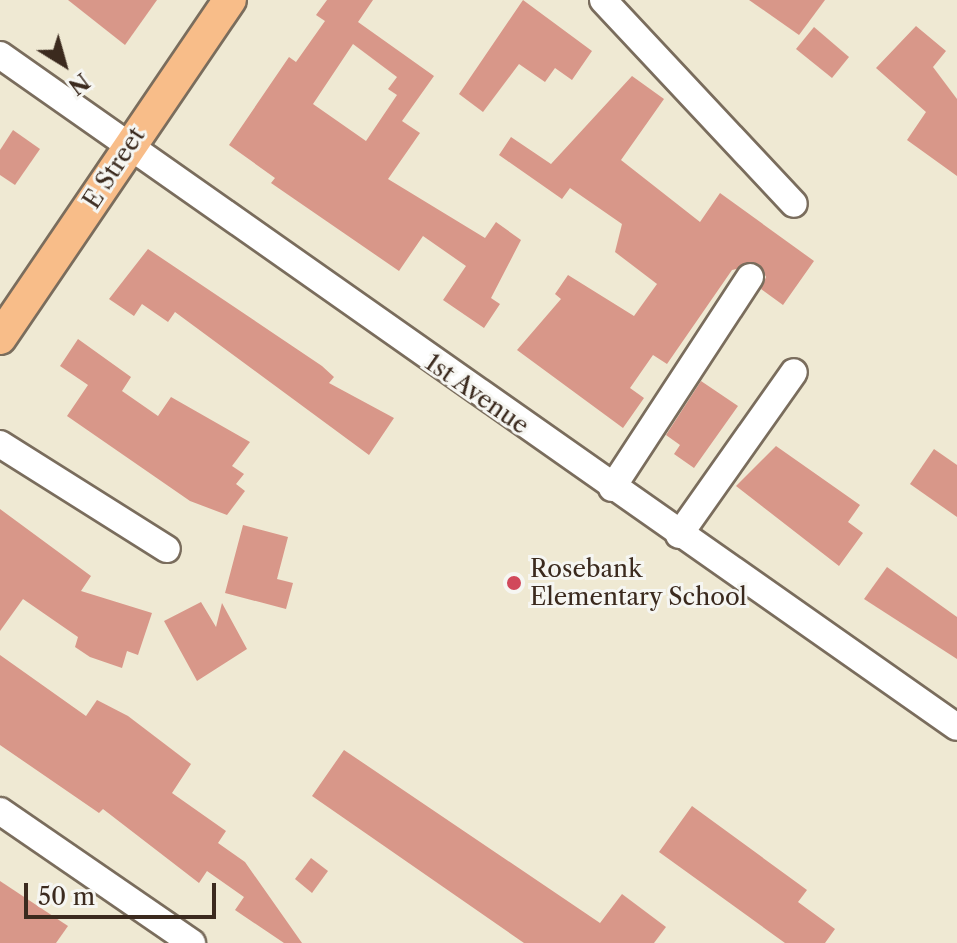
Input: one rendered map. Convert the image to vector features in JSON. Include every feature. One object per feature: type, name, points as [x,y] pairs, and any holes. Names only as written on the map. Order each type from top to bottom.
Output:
[{"type":"main road","name":"E Street","points":[[0,338],[127,144],[230,0]]},
{"type":"street","points":[[603,0],[794,204]]},
{"type":"street","name":"1st Avenue","points":[[0,55],[612,488],[957,727]]},
{"type":"street","points":[[612,488],[750,277]]},
{"type":"street","points":[[679,535],[794,372]]},
{"type":"street","points":[[0,444],[167,549]]},
{"type":"street","points":[[0,811],[192,943]]},
{"type":"building","points":[[68,0],[157,0],[125,45]]},
{"type":"building","points":[[327,0],[373,0],[358,22],[434,76],[402,121],[420,133],[388,179],[485,238],[496,222],[521,240],[491,298],[500,304],[484,328],[443,300],[466,266],[423,236],[399,271],[271,183],[275,178],[229,145],[289,57],[296,62],[325,21],[316,15]],"holes":[[[353,44],[397,77],[388,89],[397,95],[366,141],[313,104]]]},
{"type":"building","points":[[523,0],[592,51],[572,80],[555,68],[545,82],[519,64],[483,112],[459,94]]},
{"type":"building","points":[[749,0],[825,0],[799,35]]},
{"type":"building","points":[[916,26],[946,51],[933,67],[957,99],[957,176],[907,140],[926,112],[876,68]]},
{"type":"building","points":[[814,27],[849,57],[832,78],[796,49]]},
{"type":"building","points":[[632,76],[664,99],[621,160],[700,222],[720,193],[814,261],[783,305],[761,289],[766,277],[759,264],[732,270],[667,364],[653,355],[630,388],[644,398],[623,428],[517,350],[561,299],[555,294],[568,275],[634,316],[657,284],[615,252],[622,224],[570,188],[562,199],[499,155],[511,137],[551,164]]},
{"type":"building","points":[[13,130],[40,149],[15,185],[0,175],[0,150]]},
{"type":"building","points":[[148,249],[322,366],[334,377],[329,383],[394,418],[369,455],[175,312],[168,322],[142,304],[134,316],[109,299]]},
{"type":"building","points":[[78,339],[131,377],[122,391],[158,416],[171,397],[250,442],[232,466],[244,474],[236,484],[245,491],[227,515],[190,501],[67,416],[88,385],[60,366]]},
{"type":"building","points":[[701,381],[738,406],[694,468],[674,454],[680,445],[666,435]]},
{"type":"building","points":[[776,446],[860,505],[848,522],[863,533],[839,566],[736,486]]},
{"type":"building","points":[[934,449],[957,465],[957,517],[910,484]]},
{"type":"building","points":[[0,509],[91,576],[81,591],[152,613],[138,655],[127,651],[122,668],[90,657],[75,647],[78,637],[23,599],[0,631]]},
{"type":"building","points":[[243,525],[288,537],[277,579],[293,583],[286,609],[225,593]]},
{"type":"building","points":[[887,567],[957,617],[957,659],[864,599]]},
{"type":"building","points":[[201,602],[216,627],[222,603],[247,649],[197,681],[164,621]]},
{"type":"building","points":[[0,655],[86,716],[97,700],[128,716],[191,764],[172,793],[226,831],[218,843],[245,862],[302,943],[284,943],[235,910],[244,897],[207,871],[199,883],[103,809],[99,813],[0,745]]},
{"type":"building","points":[[344,750],[600,923],[622,894],[666,927],[654,943],[524,943],[312,796]]},
{"type":"building","points":[[692,806],[807,890],[798,902],[835,929],[825,943],[785,943],[659,852]]},
{"type":"building","points":[[311,858],[328,871],[312,893],[295,879]]},
{"type":"building","points":[[0,881],[68,926],[56,943],[0,943]]},
{"type":"place","name":"Rosebank Elementary School","points":[[514,583]]}]
